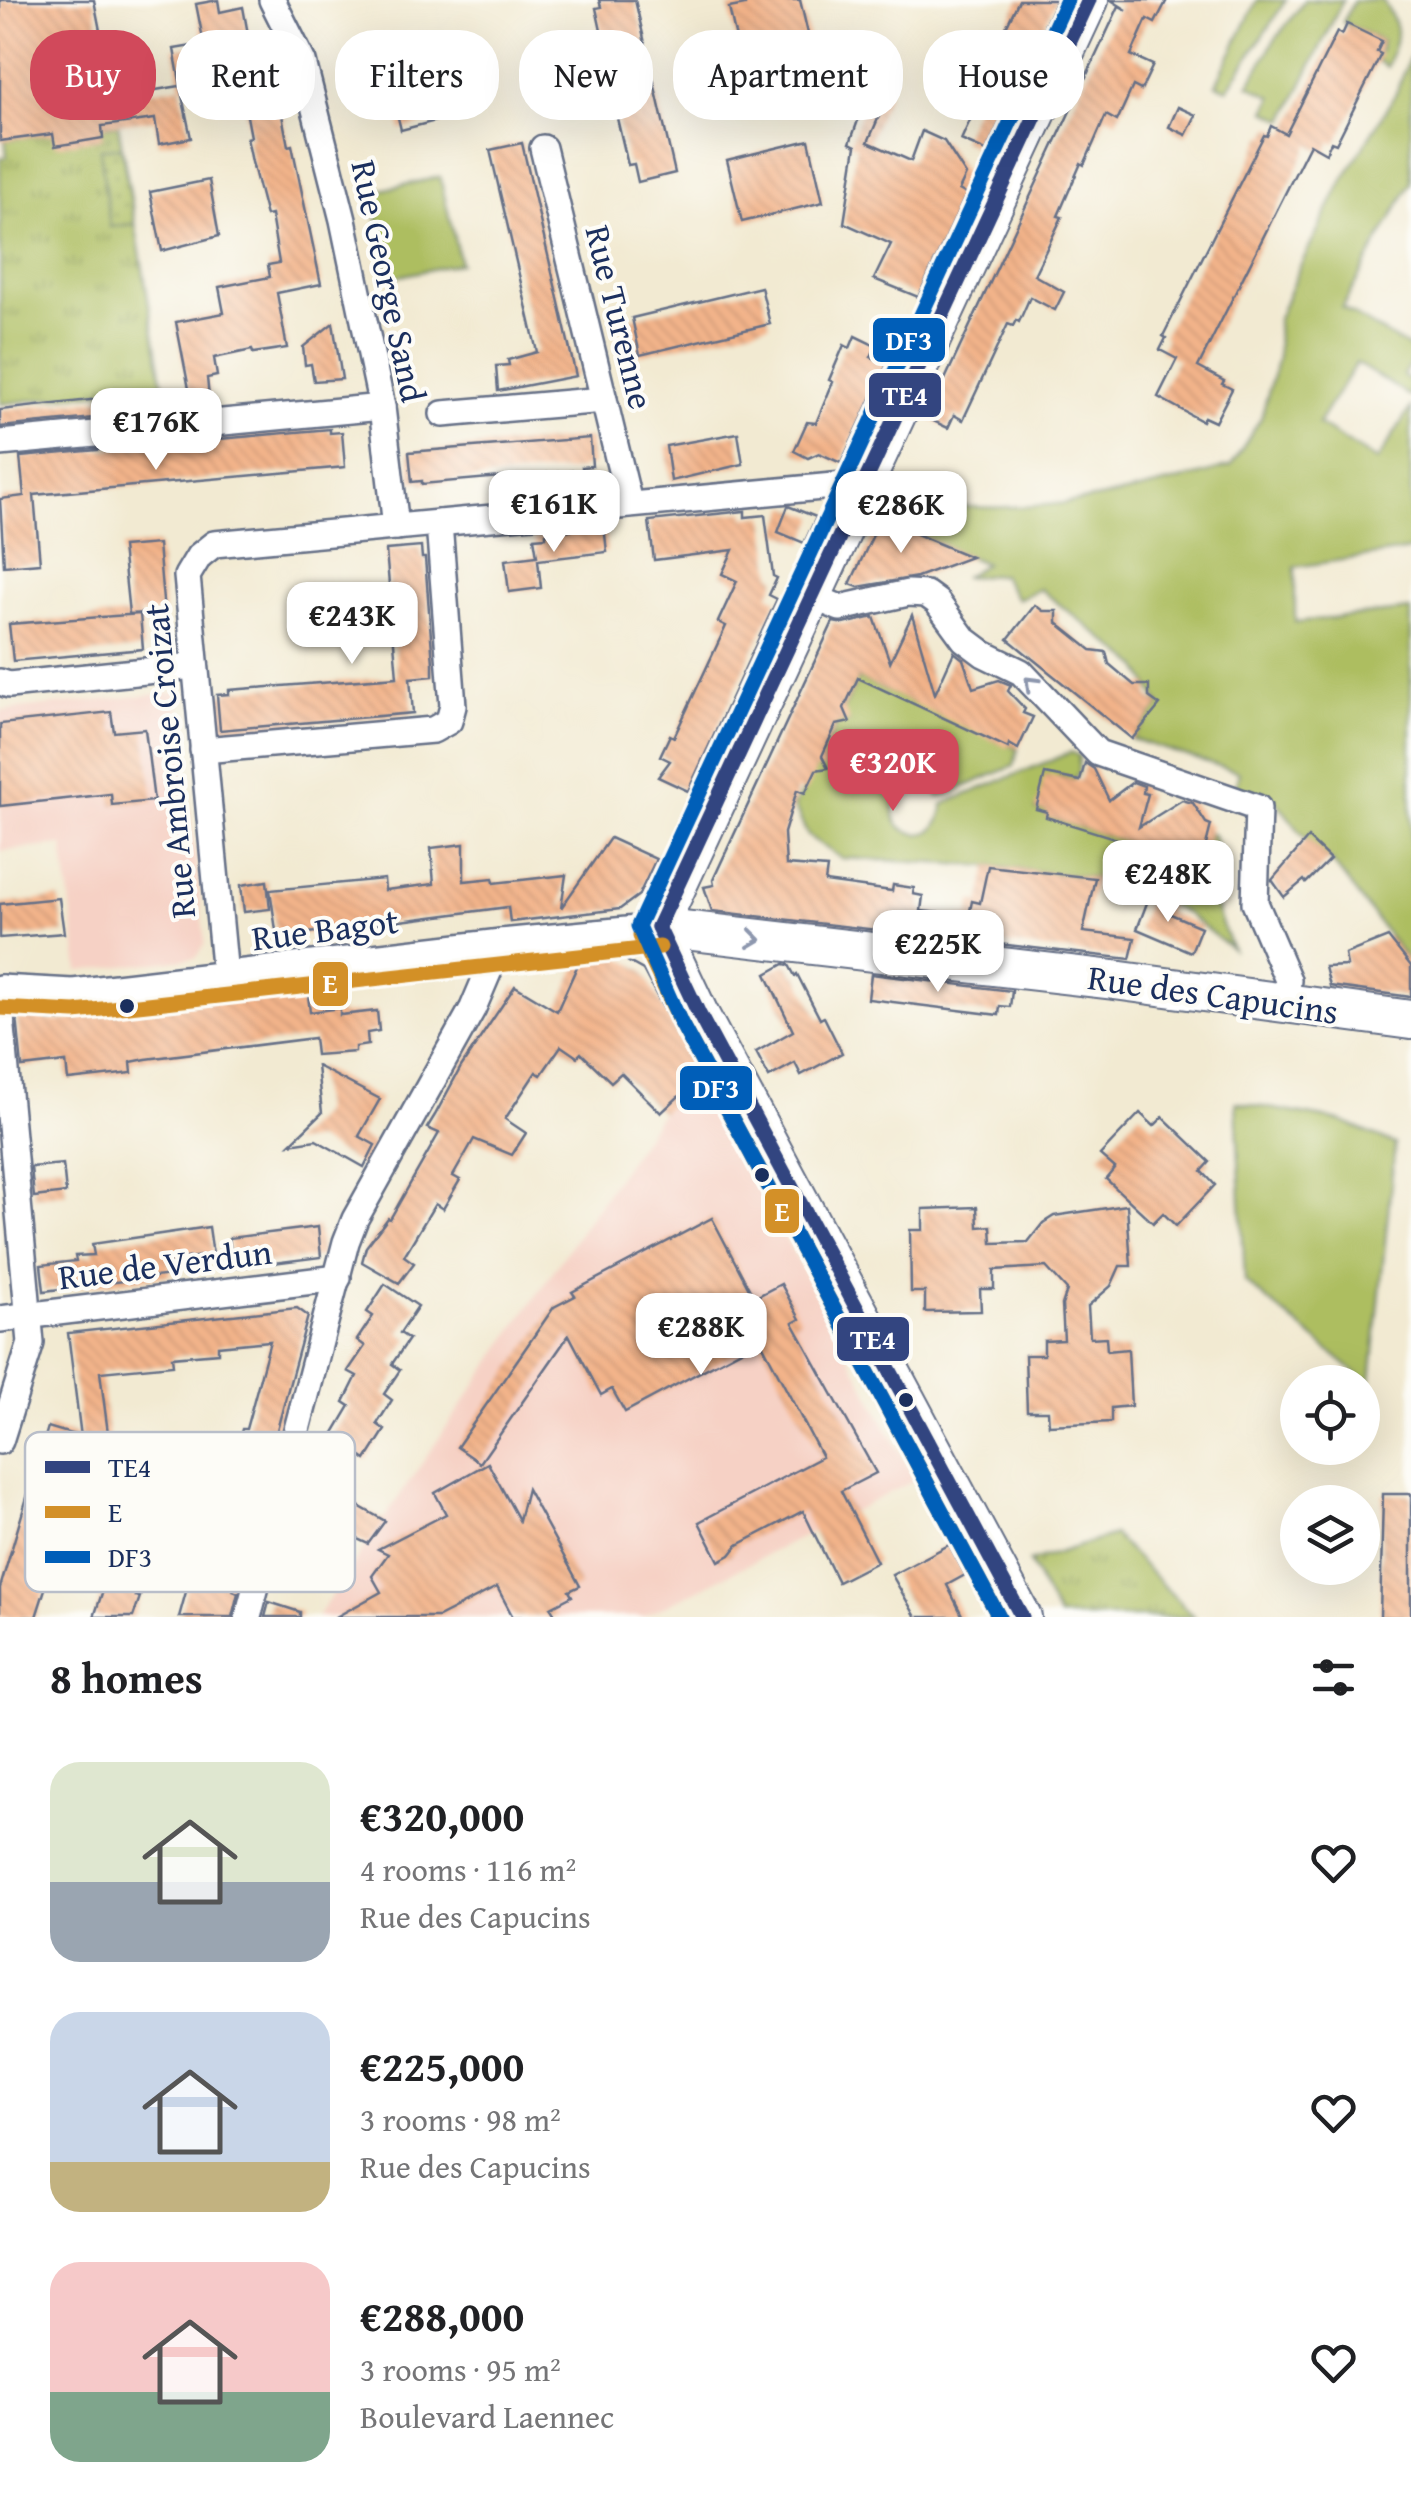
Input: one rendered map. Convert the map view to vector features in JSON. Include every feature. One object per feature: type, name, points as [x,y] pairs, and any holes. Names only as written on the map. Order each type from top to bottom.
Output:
[{"type":"street","name":"Rue George Sand","points":[[272,0],[304,62],[343,220],[382,406],[396,527]]},
{"type":"street","points":[[1022,1617],[699,1014],[658,927],[1088,0]]},
{"type":"street","name":"Rue Turenne","points":[[543,148],[629,504]]},
{"type":"street","points":[[443,414],[604,400]]},
{"type":"street","points":[[0,443],[382,406]]},
{"type":"street","name":"Rue Ambroise Croizat","points":[[225,976],[187,576],[199,556],[214,544],[865,483]]},
{"type":"street","points":[[203,750],[434,730],[449,721],[454,706],[439,522]]},
{"type":"street","points":[[812,596],[840,608],[908,593],[926,594],[937,602],[964,638],[984,654],[1021,672],[1098,754],[1258,808],[1255,903],[1288,980],[1286,1004]]},
{"type":"street","points":[[0,682],[194,666]]},
{"type":"street","name":"Rue Bagot","points":[[1,988],[73,992],[658,927]]},
{"type":"street","name":"Rue des Capucins","points":[[658,927],[1411,1020]]},
{"type":"street","points":[[297,1432],[355,1219],[473,1008],[501,942]]},
{"type":"street","points":[[0,1441],[31,1344],[1,988]]},
{"type":"street","name":"Rue de Verdun","points":[[0,1319],[338,1278]]},
{"type":"street","points":[[248,1617],[255,1592]]},
{"type":"shaded area","points":[[177,692],[205,944],[196,958],[79,971],[63,845],[0,851],[0,711]]},
{"type":"shaded area","points":[[703,1084],[915,1480],[643,1617],[317,1617],[334,1592],[355,1592],[355,1561],[661,1113],[678,1097]]},
{"type":"green space","points":[[1257,0],[1286,0],[1228,89],[1216,84]]},
{"type":"green space","points":[[1305,0],[1343,0],[1285,120],[1266,111],[1273,97],[1249,85],[1272,44]]},
{"type":"green space","points":[[1354,0],[1382,0],[1393,18],[1396,40],[1387,67],[1377,61],[1382,41],[1343,22]]},
{"type":"green space","points":[[1411,54],[1411,183],[1342,308],[1411,349],[1411,363],[1403,375],[1411,381],[1411,397],[1356,363],[1318,424],[1377,461],[1411,407],[1411,550],[1295,567],[1295,622],[1411,610],[1411,965],[1330,859],[1304,837],[1276,801],[1235,788],[1239,772],[1132,739],[1160,705],[1138,666],[1040,589],[1017,599],[1001,575],[963,577],[985,564],[881,518],[897,500],[984,507],[1066,503],[1107,497],[1231,466],[1261,418],[1278,357],[1277,321],[1300,266],[1343,180],[1396,93]]},
{"type":"green space","points":[[118,124],[163,385],[0,404],[0,158],[7,157],[5,140]]},
{"type":"green space","points":[[121,147],[135,224],[110,227],[100,149]]},
{"type":"green space","points":[[440,177],[460,263],[391,278],[372,192]]},
{"type":"green space","points":[[858,678],[1018,749],[1014,766],[940,797],[928,786],[917,784],[907,788],[895,807],[895,818],[901,827],[927,833],[939,822],[943,804],[1071,752],[1079,756],[1078,774],[1073,779],[1058,776],[1036,809],[1047,812],[1047,817],[1160,849],[1159,853],[1187,858],[1186,862],[1200,865],[1209,833],[1213,835],[1221,870],[1215,900],[1232,949],[1187,914],[1150,895],[1095,878],[988,866],[841,858],[808,836],[794,806],[817,767],[827,767],[821,759],[838,722],[849,722],[842,713]]},
{"type":"green space","points":[[1236,1102],[1341,1121],[1395,1144],[1373,1365],[1346,1365],[1245,1282]]},
{"type":"green space","points":[[1114,1535],[1194,1617],[1058,1617],[1029,1562]]},
{"type":"building","points":[[0,0],[94,0],[100,30],[30,30],[30,120],[147,120],[102,126],[103,138],[55,146],[53,134],[0,141]]},
{"type":"building","points":[[218,0],[220,12],[243,7],[247,30],[201,30],[196,4]]},
{"type":"building","points":[[599,0],[635,0],[642,30],[601,30],[596,8],[601,7]]},
{"type":"building","points":[[744,0],[800,0],[807,30],[734,30],[729,8],[745,5]]},
{"type":"building","points":[[1019,0],[1056,0],[1042,30],[1005,30]]},
{"type":"building","points":[[1111,0],[1167,0],[1155,23],[1147,19],[1131,55],[1153,65],[1141,90],[1133,86],[1117,121],[1106,115],[1084,165],[1081,163],[1058,216],[1062,217],[1034,275],[1064,292],[1055,310],[1030,297],[1019,322],[1008,324],[963,420],[954,415],[948,428],[927,418],[1066,120],[1084,120],[1084,81],[1119,6],[1127,10]]},
{"type":"building","points":[[1347,24],[1382,41],[1377,52],[1381,54],[1336,144],[1331,142],[1326,153],[1310,144],[1198,367],[1232,389],[1215,422],[1204,417],[1202,421],[1158,397],[1177,359],[1160,350],[1166,338],[1163,336],[1264,135],[1271,126],[1286,134],[1337,32],[1342,35]]},
{"type":"building","points":[[653,78],[675,173],[638,182],[634,164],[628,165],[617,120],[653,120]]},
{"type":"building","points":[[176,87],[176,120],[187,120],[191,138],[159,144],[156,90]]},
{"type":"building","points":[[1178,107],[1196,115],[1186,135],[1169,127]]},
{"type":"building","points":[[248,120],[283,120],[288,146],[292,145],[321,284],[277,293],[287,348],[214,358],[217,376],[207,378],[210,407],[0,427],[0,410],[189,389],[176,322],[224,313],[219,287],[270,277],[268,265],[279,263],[271,215],[266,216],[252,162],[247,138],[251,137]]},
{"type":"building","points":[[399,120],[439,120],[401,130]]},
{"type":"building","points":[[858,120],[877,120],[868,142],[911,161],[922,131],[944,141],[966,175],[959,190],[966,194],[918,297],[874,279],[891,244],[844,223],[856,146],[850,143]]},
{"type":"building","points":[[970,120],[1000,120],[986,151],[961,140]]},
{"type":"building","points":[[809,140],[823,202],[742,222],[727,160]]},
{"type":"building","points":[[522,143],[576,376],[498,391],[496,366],[509,365],[508,360],[537,352],[490,150]]},
{"type":"building","points":[[209,180],[219,236],[162,251],[150,192]]},
{"type":"building","points":[[761,287],[770,324],[640,355],[632,318]]},
{"type":"building","points":[[333,323],[342,379],[314,381],[311,364],[305,365],[303,347]]},
{"type":"building","points":[[855,336],[876,346],[871,357],[887,364],[841,463],[819,453],[808,458],[794,451],[807,422],[816,423],[844,345],[850,348]]},
{"type":"building","points":[[330,429],[330,433],[342,432],[345,467],[34,495],[40,563],[4,566],[0,499],[24,496],[20,457]]},
{"type":"building","points":[[738,433],[743,464],[671,481],[666,446]]},
{"type":"building","points":[[590,438],[592,466],[582,470],[412,482],[409,452]]},
{"type":"building","points":[[788,506],[816,517],[804,543],[778,532]]},
{"type":"building","points":[[745,511],[745,517],[765,515],[773,576],[777,578],[769,595],[777,599],[688,791],[658,777],[670,761],[660,756],[670,735],[674,737],[726,626],[718,622],[737,581],[722,574],[733,550],[654,560],[649,521]]},
{"type":"building","points":[[881,518],[971,557],[917,577],[858,587],[850,584]]},
{"type":"building","points":[[604,526],[607,552],[538,560],[541,588],[509,592],[505,560],[537,556],[534,538]]},
{"type":"building","points":[[158,544],[164,612],[129,614],[122,547]]},
{"type":"building","points":[[421,547],[433,676],[410,678],[413,713],[220,730],[217,695],[229,694],[229,690],[397,677],[386,550]]},
{"type":"building","points":[[1035,605],[1043,611],[1057,611],[1057,623],[1091,650],[1106,652],[1109,664],[1134,685],[1149,685],[1149,697],[1160,705],[1132,739],[1008,639]]},
{"type":"building","points":[[140,614],[143,649],[13,661],[9,624]]},
{"type":"building","points":[[912,615],[935,694],[954,652],[963,659],[973,688],[999,680],[1011,685],[1008,691],[1025,709],[1023,713],[1033,717],[1018,749],[1009,744],[1008,748],[858,678],[844,708],[850,722],[836,725],[822,756],[828,768],[816,770],[805,793],[797,790],[784,833],[786,865],[827,868],[825,882],[892,891],[893,885],[914,888],[913,894],[923,896],[921,911],[969,916],[972,901],[980,903],[988,866],[1095,878],[1083,932],[1135,938],[1130,959],[712,911],[704,887],[714,885],[833,622],[844,624],[874,617],[890,662]]},
{"type":"building","points":[[111,712],[114,732],[145,729],[154,801],[112,805],[111,794],[0,806],[0,724]]},
{"type":"building","points":[[1085,763],[1094,769],[1109,800],[1133,782],[1144,786],[1143,793],[1148,794],[1139,827],[1182,800],[1193,803],[1211,825],[1201,865],[1046,817],[1047,812],[1036,809],[1045,774],[1080,781]]},
{"type":"building","points":[[610,838],[656,859],[639,895],[620,909],[510,922],[508,907],[277,937],[270,890],[384,879],[385,890],[434,884],[431,848],[464,844],[464,881],[493,878],[494,883],[566,875],[561,908]]},
{"type":"building","points":[[1308,838],[1330,859],[1306,883],[1304,880],[1284,897],[1272,880]]},
{"type":"building","points":[[267,881],[270,909],[244,912],[241,885]]},
{"type":"building","points":[[1150,895],[1169,905],[1166,912],[1201,927],[1191,952],[1137,929]]},
{"type":"building","points":[[59,898],[64,933],[0,938],[0,904]]},
{"type":"building","points":[[1388,937],[1411,966],[1411,997],[1330,986],[1325,967],[1347,966],[1345,954]]},
{"type":"building","points":[[616,955],[643,970],[703,1084],[678,1097],[661,1113],[621,1073],[611,1082],[581,1053],[577,1057],[561,1046],[541,1075],[536,1072],[505,1119],[526,1133],[512,1155],[474,1139],[453,1176],[460,1180],[443,1209],[435,1204],[404,1256],[414,1263],[399,1283],[362,1262],[366,1247],[390,1219],[439,1133],[427,1128],[461,1067],[515,986],[557,1011],[580,960]]},
{"type":"building","points":[[784,964],[797,974],[842,1053],[801,1075],[795,1063],[769,1077],[756,1052],[793,1031],[766,974]]},
{"type":"building","points":[[871,974],[1012,991],[1010,1007],[1000,1006],[999,1015],[868,999]]},
{"type":"building","points":[[307,987],[310,1012],[340,1008],[340,1015],[377,1011],[379,1031],[367,1033],[368,1045],[355,1047],[355,1052],[316,1055],[314,1038],[146,1059],[131,1062],[132,1073],[68,1080],[66,1062],[22,1067],[17,1017],[59,1021]]},
{"type":"building","points":[[317,1066],[380,1099],[359,1136],[375,1145],[364,1167],[316,1140],[290,1144],[322,1113]]},
{"type":"building","points":[[1140,1113],[1154,1126],[1163,1117],[1210,1162],[1202,1171],[1215,1185],[1176,1226],[1163,1213],[1153,1223],[1106,1179],[1115,1168],[1100,1155]]},
{"type":"building","points":[[63,1164],[66,1193],[34,1197],[31,1167]]},
{"type":"building","points":[[1127,1205],[1131,1266],[1120,1266],[1111,1286],[1088,1306],[1090,1338],[1106,1337],[1107,1351],[1128,1349],[1131,1406],[1111,1408],[1111,1422],[1049,1425],[1048,1411],[1027,1411],[1025,1355],[1044,1355],[1044,1341],[1064,1340],[1062,1305],[1067,1290],[1046,1267],[994,1270],[994,1289],[980,1289],[981,1311],[925,1312],[925,1292],[911,1292],[910,1230],[923,1230],[923,1209],[977,1207],[978,1227],[991,1226],[992,1243],[1028,1242],[1054,1216]]},
{"type":"building","points":[[712,1218],[754,1298],[781,1284],[800,1319],[793,1323],[876,1473],[841,1491],[877,1562],[838,1582],[803,1511],[738,1545],[719,1561],[699,1522],[822,1457],[760,1340],[625,1412],[612,1389],[601,1395],[569,1335],[480,1463],[457,1447],[554,1307],[575,1296],[572,1292]]},
{"type":"building","points":[[209,1227],[213,1255],[169,1260],[171,1275],[44,1291],[41,1265],[94,1255],[92,1244]]},
{"type":"building","points":[[318,1227],[321,1257],[233,1268],[229,1238]]},
{"type":"building","points":[[385,1284],[418,1306],[400,1333],[409,1339],[392,1364],[400,1370],[384,1394],[392,1400],[377,1424],[385,1430],[366,1460],[355,1455],[355,1432],[334,1432],[350,1406],[344,1402],[357,1376],[348,1371],[365,1346],[357,1340],[373,1316],[367,1312]]},
{"type":"building","points":[[297,1308],[308,1316],[276,1432],[241,1432],[246,1429],[270,1341],[218,1346],[218,1353],[172,1357],[173,1365],[100,1372],[108,1432],[80,1432],[68,1333]]},
{"type":"building","points":[[488,1463],[519,1520],[527,1489],[580,1586],[569,1591],[572,1596],[551,1607],[556,1617],[513,1617],[497,1587],[438,1617],[336,1617],[381,1592],[372,1576],[388,1554],[378,1549],[446,1514],[435,1493]]},
{"type":"building","points":[[1383,1494],[1411,1494],[1411,1617],[1380,1617]]},
{"type":"building","points":[[25,1504],[25,1592],[44,1592],[36,1617],[0,1617],[0,1588]]},
{"type":"building","points":[[355,1504],[385,1521],[368,1544],[355,1538]]},
{"type":"building","points":[[949,1545],[965,1575],[947,1585],[963,1617],[916,1617],[892,1575]]},
{"type":"building","points":[[102,1592],[136,1592],[135,1596],[140,1597],[133,1617],[94,1617]]},
{"type":"building","points":[[186,1592],[238,1593],[232,1617],[179,1617]]},
{"type":"building","points":[[269,1602],[300,1612],[300,1617],[265,1617]]},
{"type":"transit line","name":"DF3","points":[[999,1617],[681,1023],[638,926],[1067,0]]},
{"type":"transit line","name":"TE4","points":[[658,927],[1089,0]]},
{"type":"transit line","name":"TE4","points":[[658,927],[699,1014],[1022,1617]]},
{"type":"transit line","name":"E","points":[[640,936],[681,1023],[999,1617]]},
{"type":"transit line","name":"E","points":[[0,1008],[75,1012],[660,947]]}]
